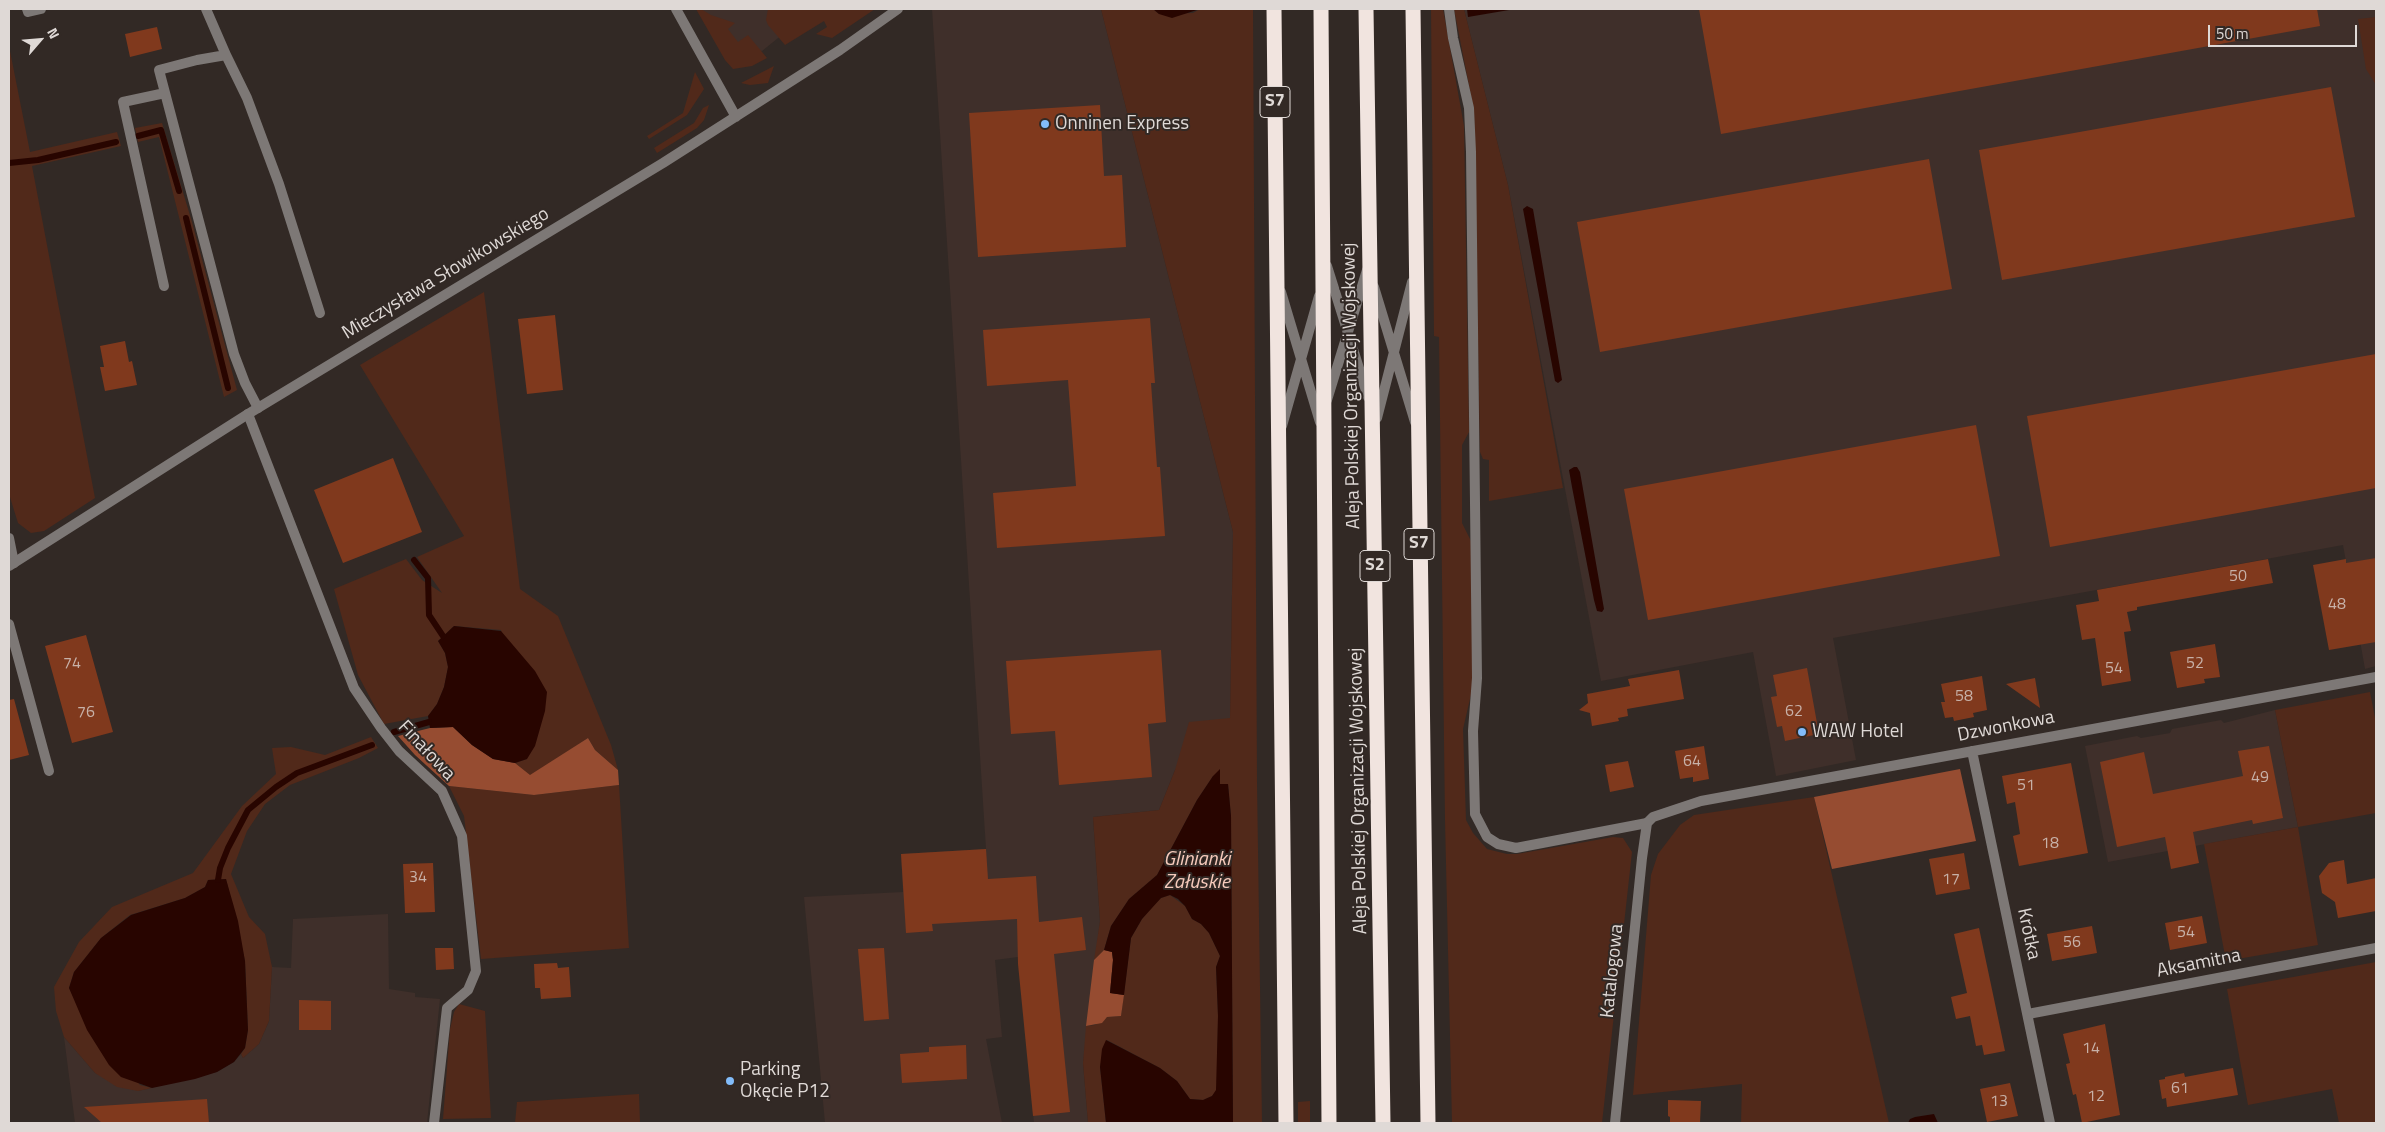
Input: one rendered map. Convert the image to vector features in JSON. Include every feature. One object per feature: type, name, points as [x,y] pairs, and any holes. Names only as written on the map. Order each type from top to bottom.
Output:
[{"type":"highway","name":"S7","points":[[1274,9],[1286,1123]]},
{"type":"highway","name":"Aleja Polskiej Organizacji Wojskowej","points":[[1321,9],[1329,1123]]},
{"type":"highway","name":"Aleja Polskiej Organizacji Wojskowej","points":[[1366,9],[1383,1123]]},
{"type":"highway","name":"S7","points":[[1413,9],[1428,1123]]},
{"type":"street","points":[[27,9],[28,12],[41,9]]},
{"type":"street","points":[[206,9],[226,55],[248,98],[279,184],[320,313]]},
{"type":"street","points":[[676,9],[736,117]]},
{"type":"street","name":"Mieczysława Słowikowskiego","points":[[11,564],[248,414],[642,177],[872,28],[898,9]]},
{"type":"street","name":"Dzwonkowa","points":[[1449,9],[1453,38],[1469,108],[1477,678],[1474,731],[1475,814],[1487,837],[1498,844],[1516,848],[1648,823],[1653,817],[1701,801],[2376,677]]},
{"type":"street","points":[[226,55],[159,70],[234,354],[244,383],[258,408]]},
{"type":"street","points":[[164,286],[123,102],[165,93]]},
{"type":"street","points":[[1324,257],[1372,412]]},
{"type":"street","points":[[1325,408],[1370,266]]},
{"type":"street","points":[[1370,266],[1418,433]]},
{"type":"street","points":[[1373,432],[1416,269]]},
{"type":"street","points":[[1278,441],[1324,276]]},
{"type":"street","points":[[1276,277],[1324,436]]},
{"type":"street","name":"Finałowa","points":[[248,414],[354,688],[380,728],[399,751],[442,790],[462,836],[476,971],[468,990],[447,1008],[434,1123]]},
{"type":"street","points":[[9,538],[11,564]]},
{"type":"street","points":[[9,624],[49,771]]},
{"type":"street","name":"Krótka","points":[[1972,751],[2050,1123]]},
{"type":"street","name":"Katalogowa","points":[[1615,1123],[1648,823]]},
{"type":"street","name":"Aksamitna","points":[[2028,1014],[2376,948]]},
{"type":"shaded area","points":[[696,9],[701,9],[711,15],[735,23],[728,29],[738,42],[748,35],[767,58],[752,66],[733,69],[725,60]]},
{"type":"shaded area","points":[[700,9],[814,9],[762,51],[721,47]]},
{"type":"shaded area","points":[[768,9],[875,9],[832,38],[816,34],[827,27],[824,21],[785,45],[768,25],[766,20]]},
{"type":"shaded area","points":[[932,9],[1101,9],[1233,532],[1230,718],[1175,770],[1159,810],[1093,817],[1100,921],[1083,1063],[1088,1123],[1034,1123],[1018,957],[995,960],[1002,1037],[986,1039],[1002,1123],[825,1123],[804,897],[903,892],[901,854],[986,849]]},
{"type":"shaded area","points":[[1101,9],[1153,9],[1159,14],[1193,13],[1200,9],[1253,9],[1257,782],[1262,1123],[1233,1123],[1231,816],[1228,784],[1220,784],[1213,776],[1197,800],[1157,875],[1129,899],[1111,926],[1104,950],[1094,960],[1100,921],[1093,817],[1159,810],[1175,770],[1189,722],[1230,718],[1233,532]]},
{"type":"shaded area","points":[[1431,9],[1443,9],[1464,126],[1469,432],[1462,445],[1462,523],[1471,541],[1473,686],[1463,729],[1466,820],[1473,833],[1487,849],[1507,854],[1517,854],[1613,837],[1623,838],[1632,852],[1602,1123],[1452,1123],[1445,820],[1439,337],[1434,336]]},
{"type":"shaded area","points":[[1454,9],[1464,9],[1508,185],[1563,488],[1489,501],[1489,460],[1483,459],[1480,452],[1474,111]]},
{"type":"shaded area","points":[[1464,9],[2375,9],[2376,666],[2365,669],[2343,545],[1833,638],[1856,760],[1776,776],[1753,652],[1601,681],[1508,185]]},
{"type":"shaded area","points":[[2376,17],[2376,85],[2366,69],[2358,19]]},
{"type":"shaded area","points":[[9,46],[30,152],[117,132],[121,146],[32,166],[95,498],[44,531],[31,533],[18,523],[9,494]]},
{"type":"shaded area","points":[[774,66],[768,83],[750,85],[741,83]]},
{"type":"shaded area","points":[[695,72],[704,89],[687,115],[649,139],[647,136],[683,113]]},
{"type":"shaded area","points":[[709,105],[704,120],[697,128],[657,153],[654,148],[694,123],[703,108]]},
{"type":"shaded area","points":[[162,123],[192,222],[237,390],[224,397],[159,137],[138,142],[135,128]]},
{"type":"shaded area","points":[[484,292],[520,589],[558,616],[611,745],[618,770],[595,750],[588,738],[530,776],[515,763],[527,759],[501,630],[454,626],[438,641],[445,653],[448,667],[444,687],[437,704],[428,716],[384,724],[358,675],[334,589],[406,559],[422,580],[442,593],[417,557],[464,536],[360,365]]},
{"type":"shaded area","points":[[2370,692],[2376,723],[2376,813],[2298,827],[2275,710]]},
{"type":"shaded area","points":[[2275,710],[2298,827],[2108,862],[2085,746],[2137,736],[2141,738],[2170,733],[2172,729],[2221,720],[2224,723]]},
{"type":"shaded area","points":[[453,727],[472,745],[493,759],[515,763],[530,775],[588,738],[595,750],[618,770],[619,785],[534,795],[449,786],[415,755],[398,736],[430,728]]},
{"type":"shaded area","points":[[371,737],[378,748],[359,758],[290,785],[265,804],[247,831],[231,874],[249,917],[265,934],[272,967],[269,1021],[259,1044],[243,1058],[241,1054],[245,1048],[248,1030],[245,961],[226,879],[208,880],[205,887],[185,898],[130,915],[101,938],[74,972],[69,988],[79,1008],[140,1085],[152,1088],[138,1091],[117,1087],[95,1073],[64,1037],[56,1011],[54,987],[79,942],[112,907],[193,873],[242,806],[276,774],[272,748],[291,747],[325,755]]},
{"type":"shaded area","points":[[1960,769],[1976,841],[1832,869],[1814,797]]},
{"type":"shaded area","points":[[619,785],[629,948],[481,959],[464,816],[449,786],[534,795]]},
{"type":"shaded area","points":[[1814,797],[1889,1123],[1741,1123],[1742,1084],[1633,1095],[1651,875],[1658,854],[1680,825],[1694,815]]},
{"type":"shaded area","points":[[2298,827],[2318,945],[2226,961],[2204,844]]},
{"type":"shaded area","points":[[1170,895],[1185,906],[1192,919],[1201,924],[1209,933],[1220,956],[1216,967],[1218,1016],[1217,1090],[1212,1096],[1203,1100],[1190,1099],[1177,1081],[1160,1068],[1107,1040],[1100,1067],[1106,1123],[1088,1123],[1083,1063],[1086,1026],[1095,1025],[1107,1017],[1121,1016],[1131,938],[1142,919],[1153,906],[1161,898]]},
{"type":"shaded area","points":[[388,914],[389,989],[415,993],[415,997],[440,999],[427,1123],[75,1123],[64,1037],[95,1073],[138,1091],[217,1072],[234,1062],[241,1054],[243,1058],[259,1044],[269,1021],[272,967],[291,968],[293,919]]},
{"type":"shaded area","points":[[1104,950],[1112,952],[1110,993],[1124,995],[1121,1016],[1107,1017],[1102,1023],[1086,1026],[1094,960]]},
{"type":"shaded area","points":[[2376,962],[2376,1123],[2339,1123],[2332,1089],[2248,1105],[2227,989]]},
{"type":"shaded area","points":[[459,1004],[485,1011],[491,1118],[443,1119],[450,1029],[454,1012]]},
{"type":"shaded area","points":[[639,1094],[640,1123],[515,1123],[517,1102]]},
{"type":"shaded area","points":[[1310,1101],[1310,1123],[1298,1123],[1298,1102]]},
{"type":"water","points":[[1153,9],[1200,9],[1172,18],[1159,14]]},
{"type":"water","points":[[1467,9],[1515,9],[1468,17]]},
{"type":"water","points":[[1527,206],[1533,209],[1562,380],[1558,383],[1555,381],[1523,209]]},
{"type":"water","points":[[1577,467],[1580,472],[1604,609],[1602,612],[1597,611],[1594,600],[1572,487],[1569,470]]},
{"type":"water","points":[[454,626],[501,631],[535,671],[547,692],[545,711],[535,746],[527,759],[515,763],[493,759],[472,745],[453,727],[430,728],[428,716],[437,704],[444,687],[448,667],[445,653],[438,641]]},
{"type":"water","name":"Glinianki Załuskie","points":[[1220,769],[1220,784],[1228,784],[1231,816],[1233,1123],[1106,1123],[1100,1067],[1102,1049],[1106,1040],[1160,1068],[1177,1081],[1190,1099],[1203,1100],[1212,1096],[1216,1090],[1218,1016],[1216,967],[1220,956],[1209,933],[1201,924],[1192,919],[1185,906],[1178,899],[1170,895],[1161,898],[1142,919],[1131,938],[1124,995],[1110,993],[1112,952],[1104,950],[1111,926],[1129,899],[1157,875],[1197,800]]},
{"type":"water","points":[[226,879],[238,921],[245,961],[248,1030],[245,1048],[234,1062],[217,1072],[195,1079],[152,1088],[121,1077],[109,1065],[87,1030],[69,988],[74,972],[101,938],[131,915],[185,898],[205,887],[208,880]]},
{"type":"water","points":[[1934,1114],[1938,1123],[1908,1123],[1910,1119],[1915,1117]]},
{"type":"building","points":[[1699,9],[2317,9],[2320,26],[1721,134]]},
{"type":"building","points":[[157,27],[162,49],[130,57],[125,34]]},
{"type":"building","points":[[2331,87],[2355,217],[2002,280],[1979,150]]},
{"type":"building","points":[[1100,105],[1104,176],[1122,175],[1126,247],[978,257],[969,113]]},
{"type":"building","points":[[1929,159],[1952,289],[1600,352],[1577,222]]},
{"type":"building","points":[[555,315],[563,390],[527,394],[518,319]]},
{"type":"building","points":[[1150,318],[1155,383],[1151,383],[1157,467],[1160,467],[1165,536],[997,548],[993,493],[1076,486],[1068,380],[987,386],[983,330]]},
{"type":"building","points":[[125,341],[129,362],[132,361],[137,385],[105,391],[100,367],[104,367],[100,346]]},
{"type":"building","points":[[2376,354],[2376,488],[2050,547],[2027,416]]},
{"type":"building","points":[[1976,425],[2000,556],[1648,620],[1624,489]]},
{"type":"building","points":[[393,458],[422,532],[343,563],[314,490]]},
{"type":"building","points":[[2376,558],[2376,642],[2329,650],[2313,565],[2346,559],[2346,563]]},
{"type":"building","points":[[2268,559],[2273,583],[2137,607],[2137,610],[2127,612],[2131,631],[2124,632],[2131,681],[2102,686],[2095,638],[2082,640],[2076,605],[2099,601],[2097,590]]},
{"type":"building","points":[[86,635],[113,732],[72,743],[45,646]]},
{"type":"building","points":[[2215,644],[2220,677],[2204,679],[2205,683],[2177,688],[2170,652]]},
{"type":"building","points":[[1161,650],[1166,722],[1148,724],[1152,777],[1059,785],[1055,731],[1011,734],[1006,661]]},
{"type":"building","points":[[1807,668],[1819,734],[1785,741],[1782,726],[1777,727],[1771,697],[1777,696],[1773,675]]},
{"type":"building","points":[[1679,670],[1684,699],[1627,709],[1628,716],[1618,718],[1619,721],[1592,726],[1590,713],[1579,710],[1588,703],[1587,694],[1630,686],[1628,679]]},
{"type":"building","points":[[1982,676],[1987,710],[1973,713],[1974,717],[1954,721],[1953,717],[1945,718],[1941,702],[1945,702],[1941,684]]},
{"type":"building","points":[[2035,678],[2040,708],[2006,684]]},
{"type":"building","points":[[14,699],[29,755],[9,760],[9,700]]},
{"type":"building","points":[[1704,746],[1709,779],[1693,782],[1693,777],[1680,779],[1675,751]]},
{"type":"building","points":[[2269,746],[2283,818],[2253,824],[2252,820],[2193,832],[2199,863],[2171,869],[2165,837],[2117,847],[2100,762],[2144,752],[2153,794],[2243,776],[2238,751]]},
{"type":"building","points":[[1628,761],[1634,787],[1610,792],[1605,765]]},
{"type":"building","points":[[2071,763],[2088,853],[2019,866],[2013,836],[2020,834],[2015,802],[2007,804],[2002,776]]},
{"type":"building","points":[[986,849],[988,879],[1036,876],[1039,922],[1082,917],[1086,950],[1054,954],[1070,1112],[1033,1116],[1018,964],[1017,919],[932,924],[933,931],[906,933],[901,854]]},
{"type":"building","points":[[1964,853],[1970,889],[1936,895],[1929,859]]},
{"type":"building","points":[[2344,860],[2347,884],[2376,878],[2376,911],[2338,918],[2335,902],[2322,893],[2319,876],[2329,863]]},
{"type":"building","points":[[433,863],[435,912],[405,913],[403,864]]},
{"type":"building","points":[[2202,916],[2207,943],[2170,950],[2165,923]]},
{"type":"building","points":[[2092,926],[2097,953],[2052,961],[2047,934]]},
{"type":"building","points":[[1979,928],[2005,1051],[1984,1055],[1982,1045],[1976,1046],[1970,1016],[1956,1019],[1951,997],[1967,993],[1954,934]]},
{"type":"building","points":[[435,948],[453,948],[454,969],[436,970]]},
{"type":"building","points":[[884,948],[889,1019],[864,1021],[858,949]]},
{"type":"building","points":[[557,963],[558,968],[569,967],[571,997],[541,999],[540,988],[535,988],[534,964]]},
{"type":"building","points":[[299,1000],[331,1001],[331,1030],[299,1030]]},
{"type":"building","points":[[2105,1024],[2120,1115],[2082,1123],[2076,1094],[2073,1095],[2066,1064],[2070,1063],[2063,1034]]},
{"type":"building","points":[[966,1045],[967,1079],[902,1083],[900,1054],[929,1052],[929,1047]]},
{"type":"building","points":[[2233,1068],[2238,1095],[2167,1107],[2166,1098],[2162,1099],[2159,1080],[2165,1079],[2165,1077],[2184,1073],[2185,1077]]},
{"type":"building","points":[[2010,1083],[2018,1116],[1987,1122],[1980,1089]]},
{"type":"building","points":[[207,1099],[209,1123],[102,1123],[84,1107]]},
{"type":"building","points":[[1668,1100],[1701,1101],[1700,1123],[1670,1123]]},
{"type":"waterway","points":[[138,136],[161,130],[179,191]]},
{"type":"waterway","points":[[9,163],[38,160],[116,142]]},
{"type":"waterway","points":[[186,218],[228,388]]},
{"type":"waterway","points":[[414,560],[428,578],[429,615],[443,636]]},
{"type":"waterway","points":[[394,732],[429,722]]},
{"type":"waterway","points":[[218,880],[220,868],[228,848],[248,810],[297,773],[372,745]]},
{"type":"place","name":"Onninen Express","points":[[1045,124]]},
{"type":"place","name":"WAW Hotel","points":[[1802,732]]},
{"type":"place","name":"Parking Okęcie P12","points":[[730,1081]]}]
